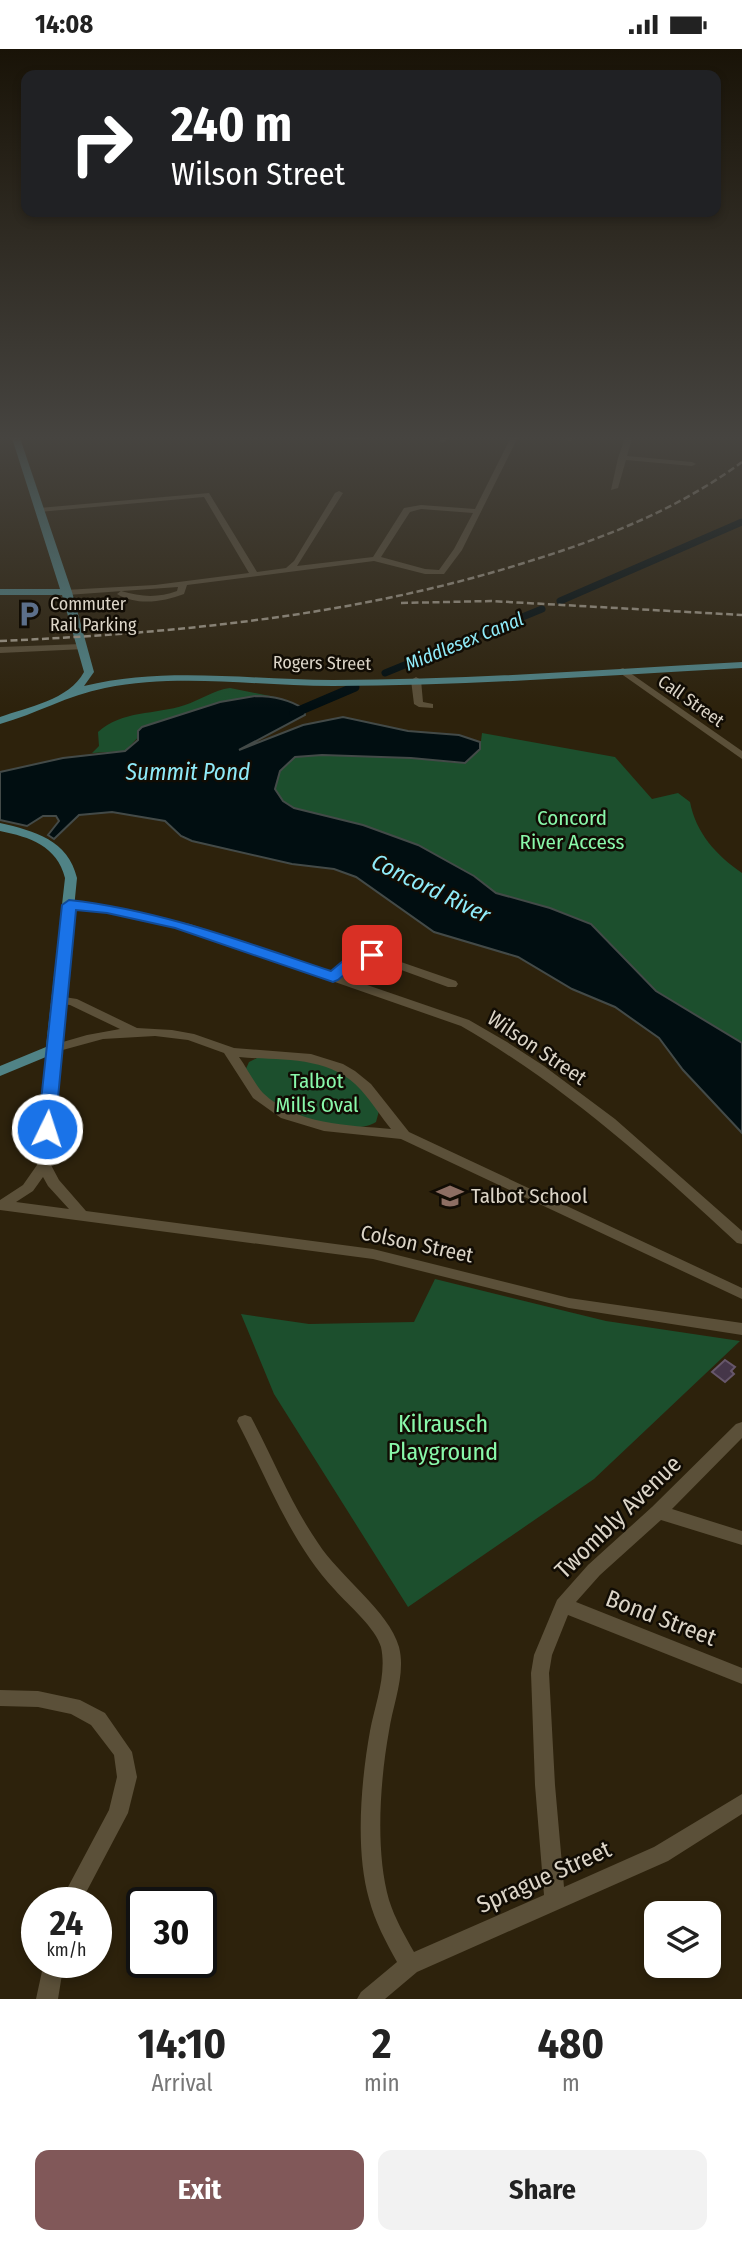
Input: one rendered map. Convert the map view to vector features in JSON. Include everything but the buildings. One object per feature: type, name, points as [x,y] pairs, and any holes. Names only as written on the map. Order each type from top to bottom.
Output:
[{"type":"main road","points":[[44,526],[67,592],[89,672],[85,683],[71,693]]},
{"type":"main road","points":[[0,592],[67,592]]},
{"type":"main road","name":"Rogers Street","points":[[0,721],[71,693],[129,680],[193,675],[298,683],[742,665]]},
{"type":"main road","points":[[89,672],[129,680]]},
{"type":"main road","points":[[0,827],[36,837],[60,852],[70,871],[69,905],[53,1049],[0,1071]]},
{"type":"street","points":[[226,526],[254,574]]},
{"type":"street","points":[[290,568],[297,562],[319,526]]},
{"type":"street","points":[[376,559],[395,526]]},
{"type":"street","points":[[67,592],[115,591],[138,599],[154,599],[181,592],[183,584],[290,568],[376,559],[437,573],[446,568],[470,526]]},
{"type":"street","points":[[0,650],[82,647]]},
{"type":"street","name":"Call Street","points":[[623,671],[742,756]]},
{"type":"street","points":[[416,680],[419,704],[430,706]]},
{"type":"street","name":"Wilson Street","points":[[69,905],[107,909],[179,924],[465,1023],[499,1041],[600,1114],[658,1161],[742,1239]]},
{"type":"street","points":[[333,977],[354,959],[372,955],[452,984]]},
{"type":"street","points":[[58,1000],[73,1002],[134,1031]]},
{"type":"street","points":[[81,1214],[53,1183],[44,1165],[53,1049],[94,1037],[134,1031],[184,1036],[229,1051],[313,1058],[342,1068],[370,1091],[390,1122],[403,1135]]},
{"type":"street","points":[[229,1051],[258,1095],[286,1115],[324,1127],[403,1135],[742,1294]]},
{"type":"street","points":[[1,1207],[27,1188],[44,1165]]},
{"type":"street","name":"Colson Street","points":[[1,1207],[81,1214],[373,1254],[569,1303],[742,1329]]},
{"type":"street","points":[[246,1421],[283,1499],[309,1544],[325,1567],[386,1636],[392,1669],[378,1743],[373,1827],[376,1888],[386,1918],[410,1965]]},
{"type":"street","name":"Twombly Avenue","points":[[555,1902],[545,1785],[540,1673],[543,1655],[563,1605],[594,1570],[658,1512],[742,1428]]},
{"type":"street","points":[[658,1512],[742,1538]]},
{"type":"street","name":"Bond Street","points":[[563,1605],[742,1676]]},
{"type":"street","points":[[0,1698],[38,1699],[74,1706],[98,1719],[123,1752],[127,1777],[118,1813],[78,1887]]},
{"type":"street","name":"Sprague Street","points":[[368,1999],[410,1965],[662,1854],[742,1803]]},
{"type":"street","points":[[47,1999],[51,1978]]},
{"type":"green space","points":[[230,688],[275,697],[255,696],[220,702],[181,717],[151,724],[125,751],[92,753],[99,746],[98,732],[107,725],[128,716],[185,705]]},
{"type":"green space","name":"Concord River Access","points":[[482,733],[615,757],[652,799],[678,793],[690,802],[697,824],[708,842],[742,873],[742,1043],[656,991],[591,924],[550,908],[496,893],[474,876],[418,845],[363,825],[294,808],[283,801],[275,789],[280,771],[295,757],[322,755],[411,758],[457,763],[480,749]]},
{"type":"green space","name":"Talbot Mills Oval","points":[[265,1054],[298,1056],[352,1075],[379,1111],[376,1122],[366,1126],[341,1128],[312,1123],[277,1110],[264,1099],[244,1073],[249,1062]]},
{"type":"green space","name":"Kilrausch Playground","points":[[435,1279],[606,1321],[740,1341],[594,1479],[408,1607],[274,1394],[241,1314],[309,1324],[414,1322]]},
{"type":"water","points":[[255,696],[287,700],[304,709],[305,715],[239,750],[303,725],[343,717],[408,731],[459,735],[480,742],[480,749],[465,763],[411,758],[322,755],[295,757],[280,771],[275,789],[283,801],[294,808],[363,825],[418,845],[474,876],[496,893],[550,908],[591,924],[656,991],[742,1043],[742,1133],[683,1070],[659,1038],[615,1007],[572,989],[518,957],[434,932],[356,877],[334,869],[292,864],[192,841],[181,836],[165,821],[112,812],[79,815],[54,839],[48,835],[59,821],[56,816],[43,816],[27,826],[0,820],[0,772],[63,758],[125,751],[138,740],[138,731],[142,727],[220,702]]},
{"type":"waterway","name":"Middlesex Canal","points":[[560,601],[733,526]]},
{"type":"waterway","name":"Middlesex Canal","points":[[385,673],[542,609]]},
{"type":"waterway","name":"Middlesex Canal","points":[[294,713],[355,687]]},
{"type":"railway","points":[[0,641],[200,627],[332,609],[463,581],[556,553],[627,526]]},
{"type":"railway","points":[[401,603],[491,601],[742,615]]},
{"type":"place","name":"Commuter Rail Parking","points":[[29,614]]},
{"type":"place","name":"Talbot School","points":[[450,1196]]},
{"type":"route","points":[[47,1129],[69,905],[107,909],[179,924],[333,977],[354,959],[372,955]]},
{"type":"water label","name":"Summit Pond","points":[[188,772]]},
{"type":"water label","name":"Concord River","points":[[431,888]]}]
